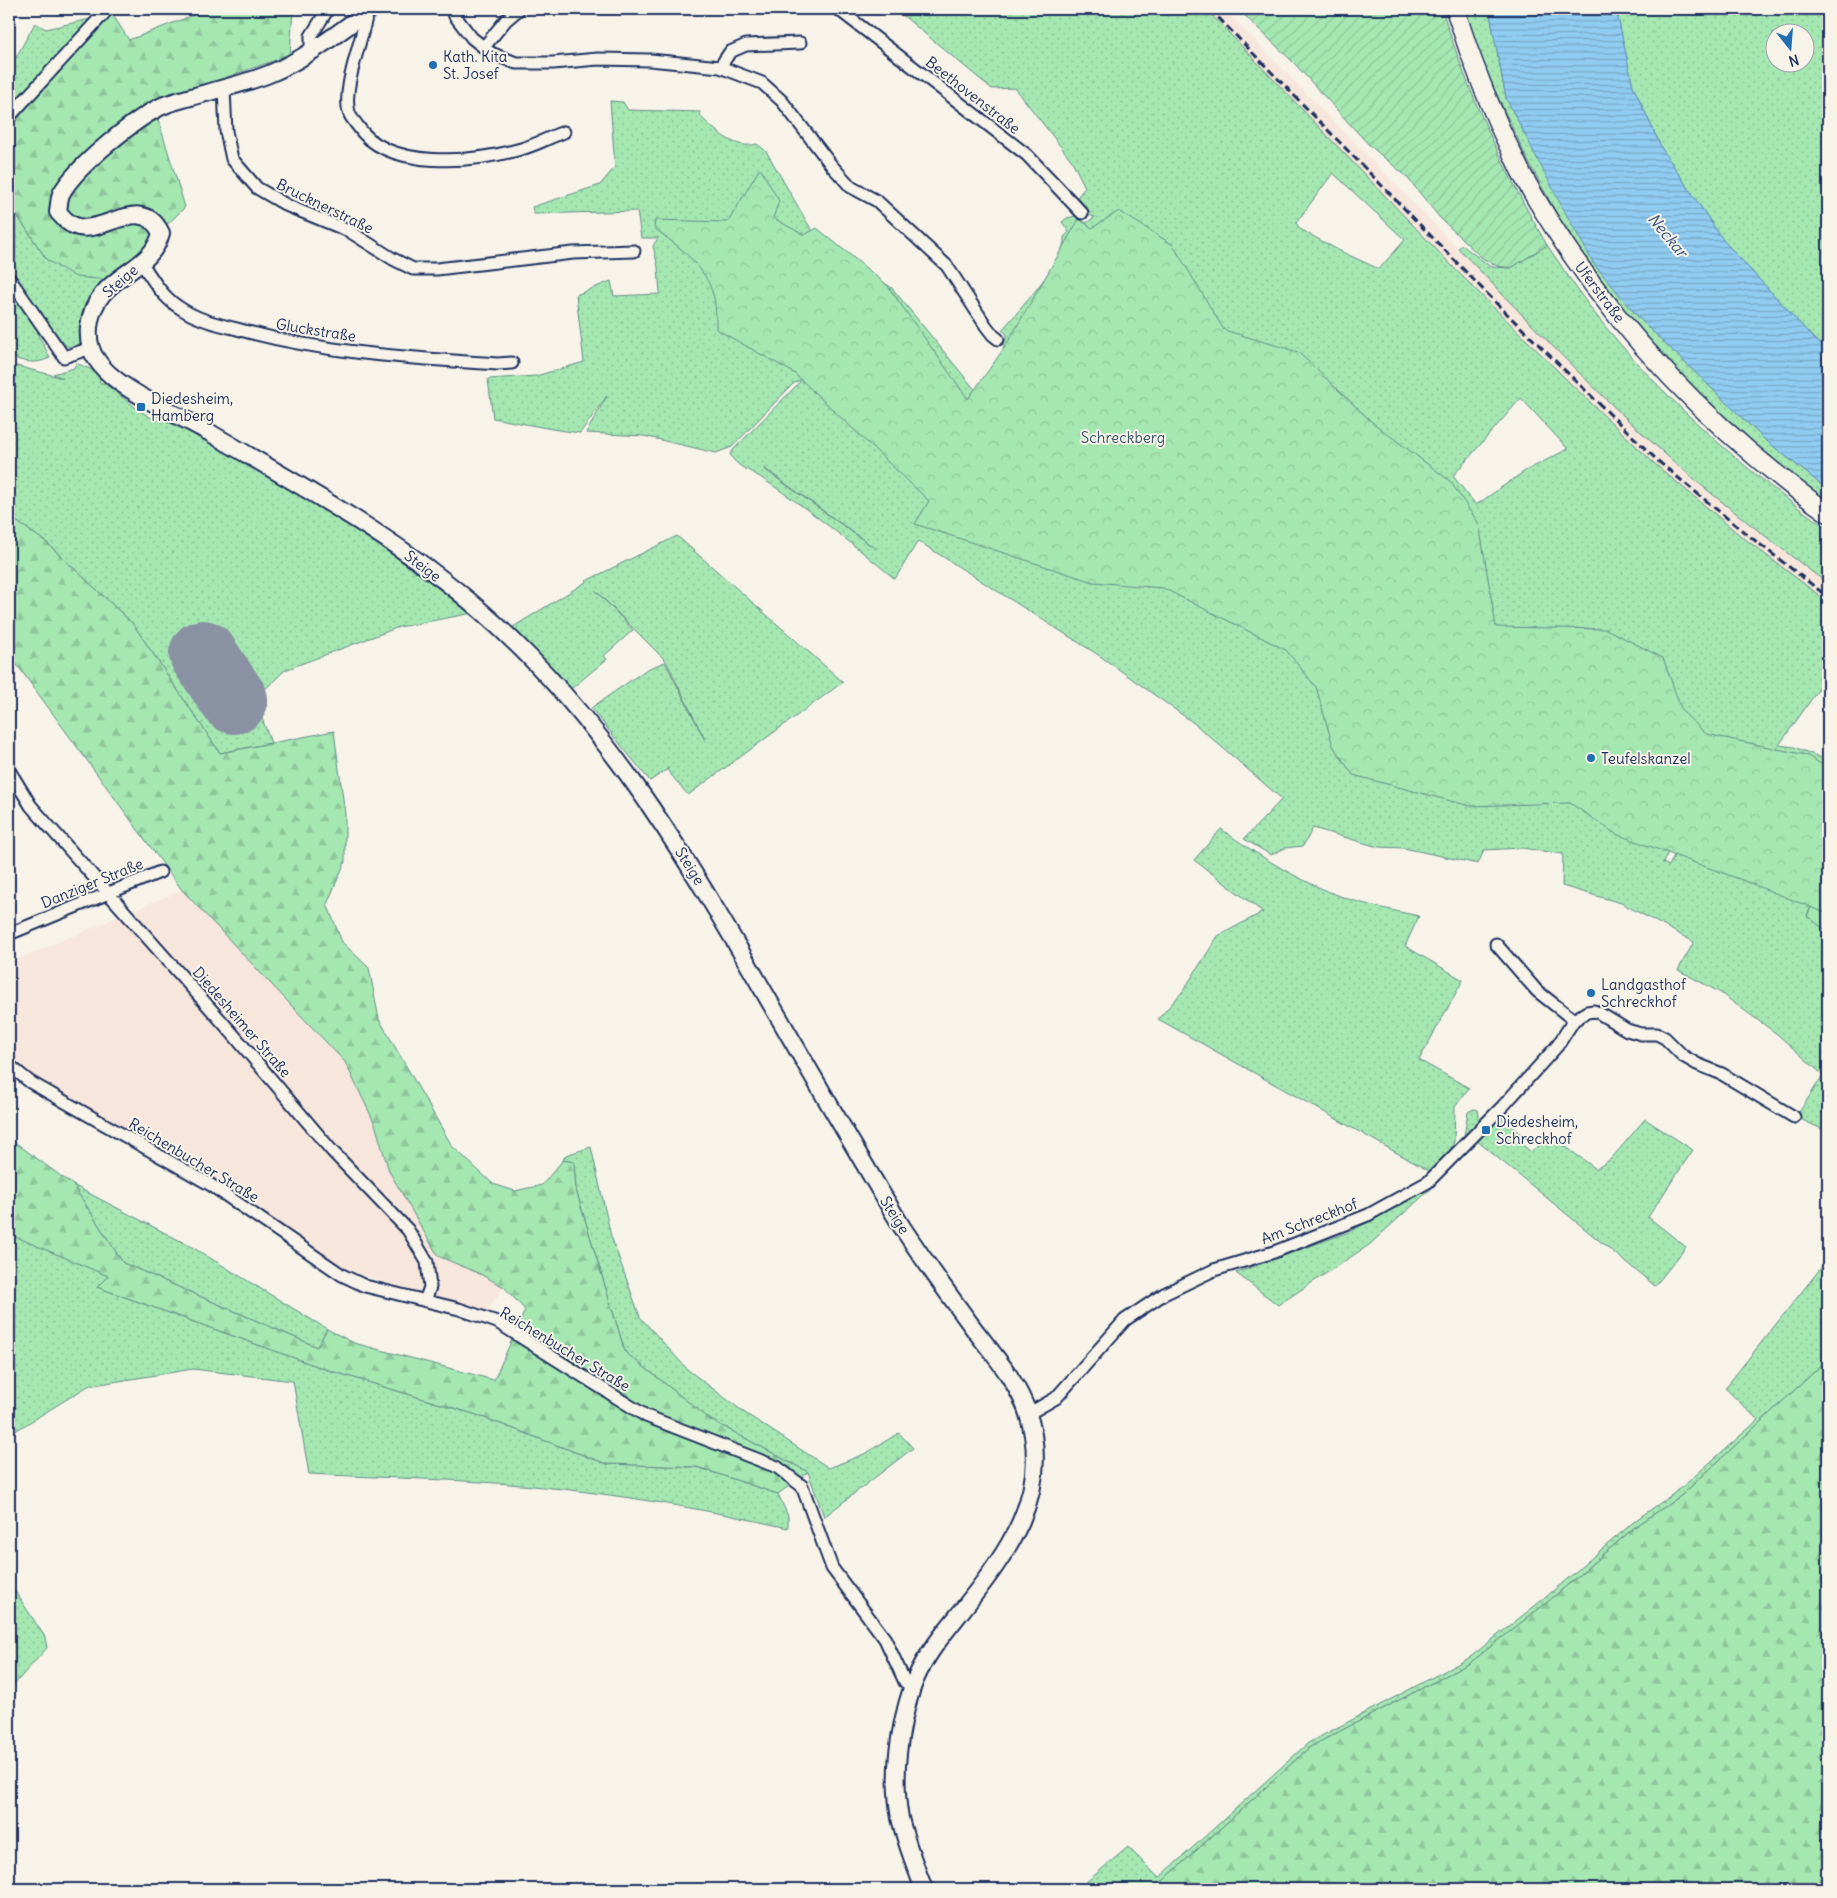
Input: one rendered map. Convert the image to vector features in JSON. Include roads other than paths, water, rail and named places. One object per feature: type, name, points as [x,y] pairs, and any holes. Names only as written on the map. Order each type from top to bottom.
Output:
[{"type":"main road","name":"Uferstraße","points":[[1455,9],[1488,101],[1520,171],[1548,219],[1592,284],[1634,337],[1696,404],[1751,454],[1828,513]]},
{"type":"street","points":[[9,117],[108,9]]},
{"type":"street","points":[[311,52],[311,36],[328,9]]},
{"type":"street","points":[[452,9],[472,38],[492,53],[516,62],[552,63],[622,59],[720,67],[762,83],[782,101],[832,166],[851,187],[877,201],[948,266],[986,326],[993,336],[998,338]]},
{"type":"street","points":[[484,47],[506,20],[520,9]]},
{"type":"street","name":"Beethovenstraße","points":[[838,9],[1028,155],[1082,213]]},
{"type":"street","points":[[369,10],[348,86],[349,113],[364,136],[388,150],[416,158],[446,160],[482,157],[523,149],[564,132]]},
{"type":"street","name":"Steige","points":[[369,10],[311,52],[270,74],[165,105],[138,121],[88,159],[61,194],[58,212],[66,221],[74,226],[85,228],[137,215],[147,216],[156,223],[161,233],[153,252],[118,278],[102,293],[91,312],[88,333],[91,348],[96,360],[105,371],[127,386],[158,406],[201,428],[349,515],[418,561],[481,610],[543,670],[574,704],[615,755],[656,814],[702,886],[902,1227],[1017,1390],[1028,1414],[1035,1456],[1033,1484],[1027,1507],[1014,1538],[994,1570],[928,1655],[912,1686],[899,1746],[897,1783],[902,1824],[908,1848],[924,1889]]},
{"type":"street","points":[[720,67],[730,52],[746,45],[800,42]]},
{"type":"street","name":"Brucknerstraße","points":[[224,89],[226,131],[232,159],[257,188],[288,206],[349,231],[393,259],[413,269],[437,269],[573,253],[634,251]]},
{"type":"street","name":"Gluckstraße","points":[[141,262],[158,287],[176,306],[202,320],[268,338],[379,356],[497,364],[512,363]]},
{"type":"street","points":[[9,278],[64,357],[91,348]]},
{"type":"street","name":"Diedesheimer Straße","points":[[9,770],[31,806],[109,893],[332,1151],[408,1230],[427,1262],[430,1287],[425,1301]]},
{"type":"street","name":"Danziger Straße","points":[[9,934],[160,872]]},
{"type":"street","points":[[1496,944],[1537,991],[1574,1020],[1587,1012],[1594,1011],[1628,1030],[1641,1034],[1656,1034],[1665,1038],[1683,1056],[1722,1074],[1794,1117]]},
{"type":"street","name":"Am Schreckhof","points":[[1028,1414],[1056,1398],[1125,1320],[1164,1294],[1214,1270],[1274,1252],[1368,1215],[1428,1182],[1503,1106],[1558,1045],[1574,1020]]},
{"type":"street","name":"Reichenbucher Straße","points":[[9,1065],[30,1082],[211,1184],[342,1275],[365,1286],[460,1309],[496,1322],[646,1416],[777,1466],[802,1486],[832,1568],[885,1639],[905,1682],[912,1686]]},
{"type":"water","name":"Neckar","points":[[1489,9],[1616,9],[1633,86],[1662,149],[1723,240],[1815,340],[1828,349],[1828,490],[1763,438],[1639,318],[1594,264],[1506,98]]},
{"type":"railway","points":[[1210,9],[1502,309],[1658,461],[1744,532],[1828,597]]},
{"type":"place","name":"Kath. Kita St. Josef","points":[[433,65]]},
{"type":"place","name":"Diedesheim, Hamberg","points":[[141,407]]},
{"type":"place","name":"Teufelskanzel","points":[[1591,758]]},
{"type":"place","name":"Landgasthof Schreckhof","points":[[1591,993]]},
{"type":"place","name":"Diedesheim, Schreckhof","points":[[1486,1130]]},
{"type":"park label","name":"Schreckberg","points":[[1123,437]]}]
